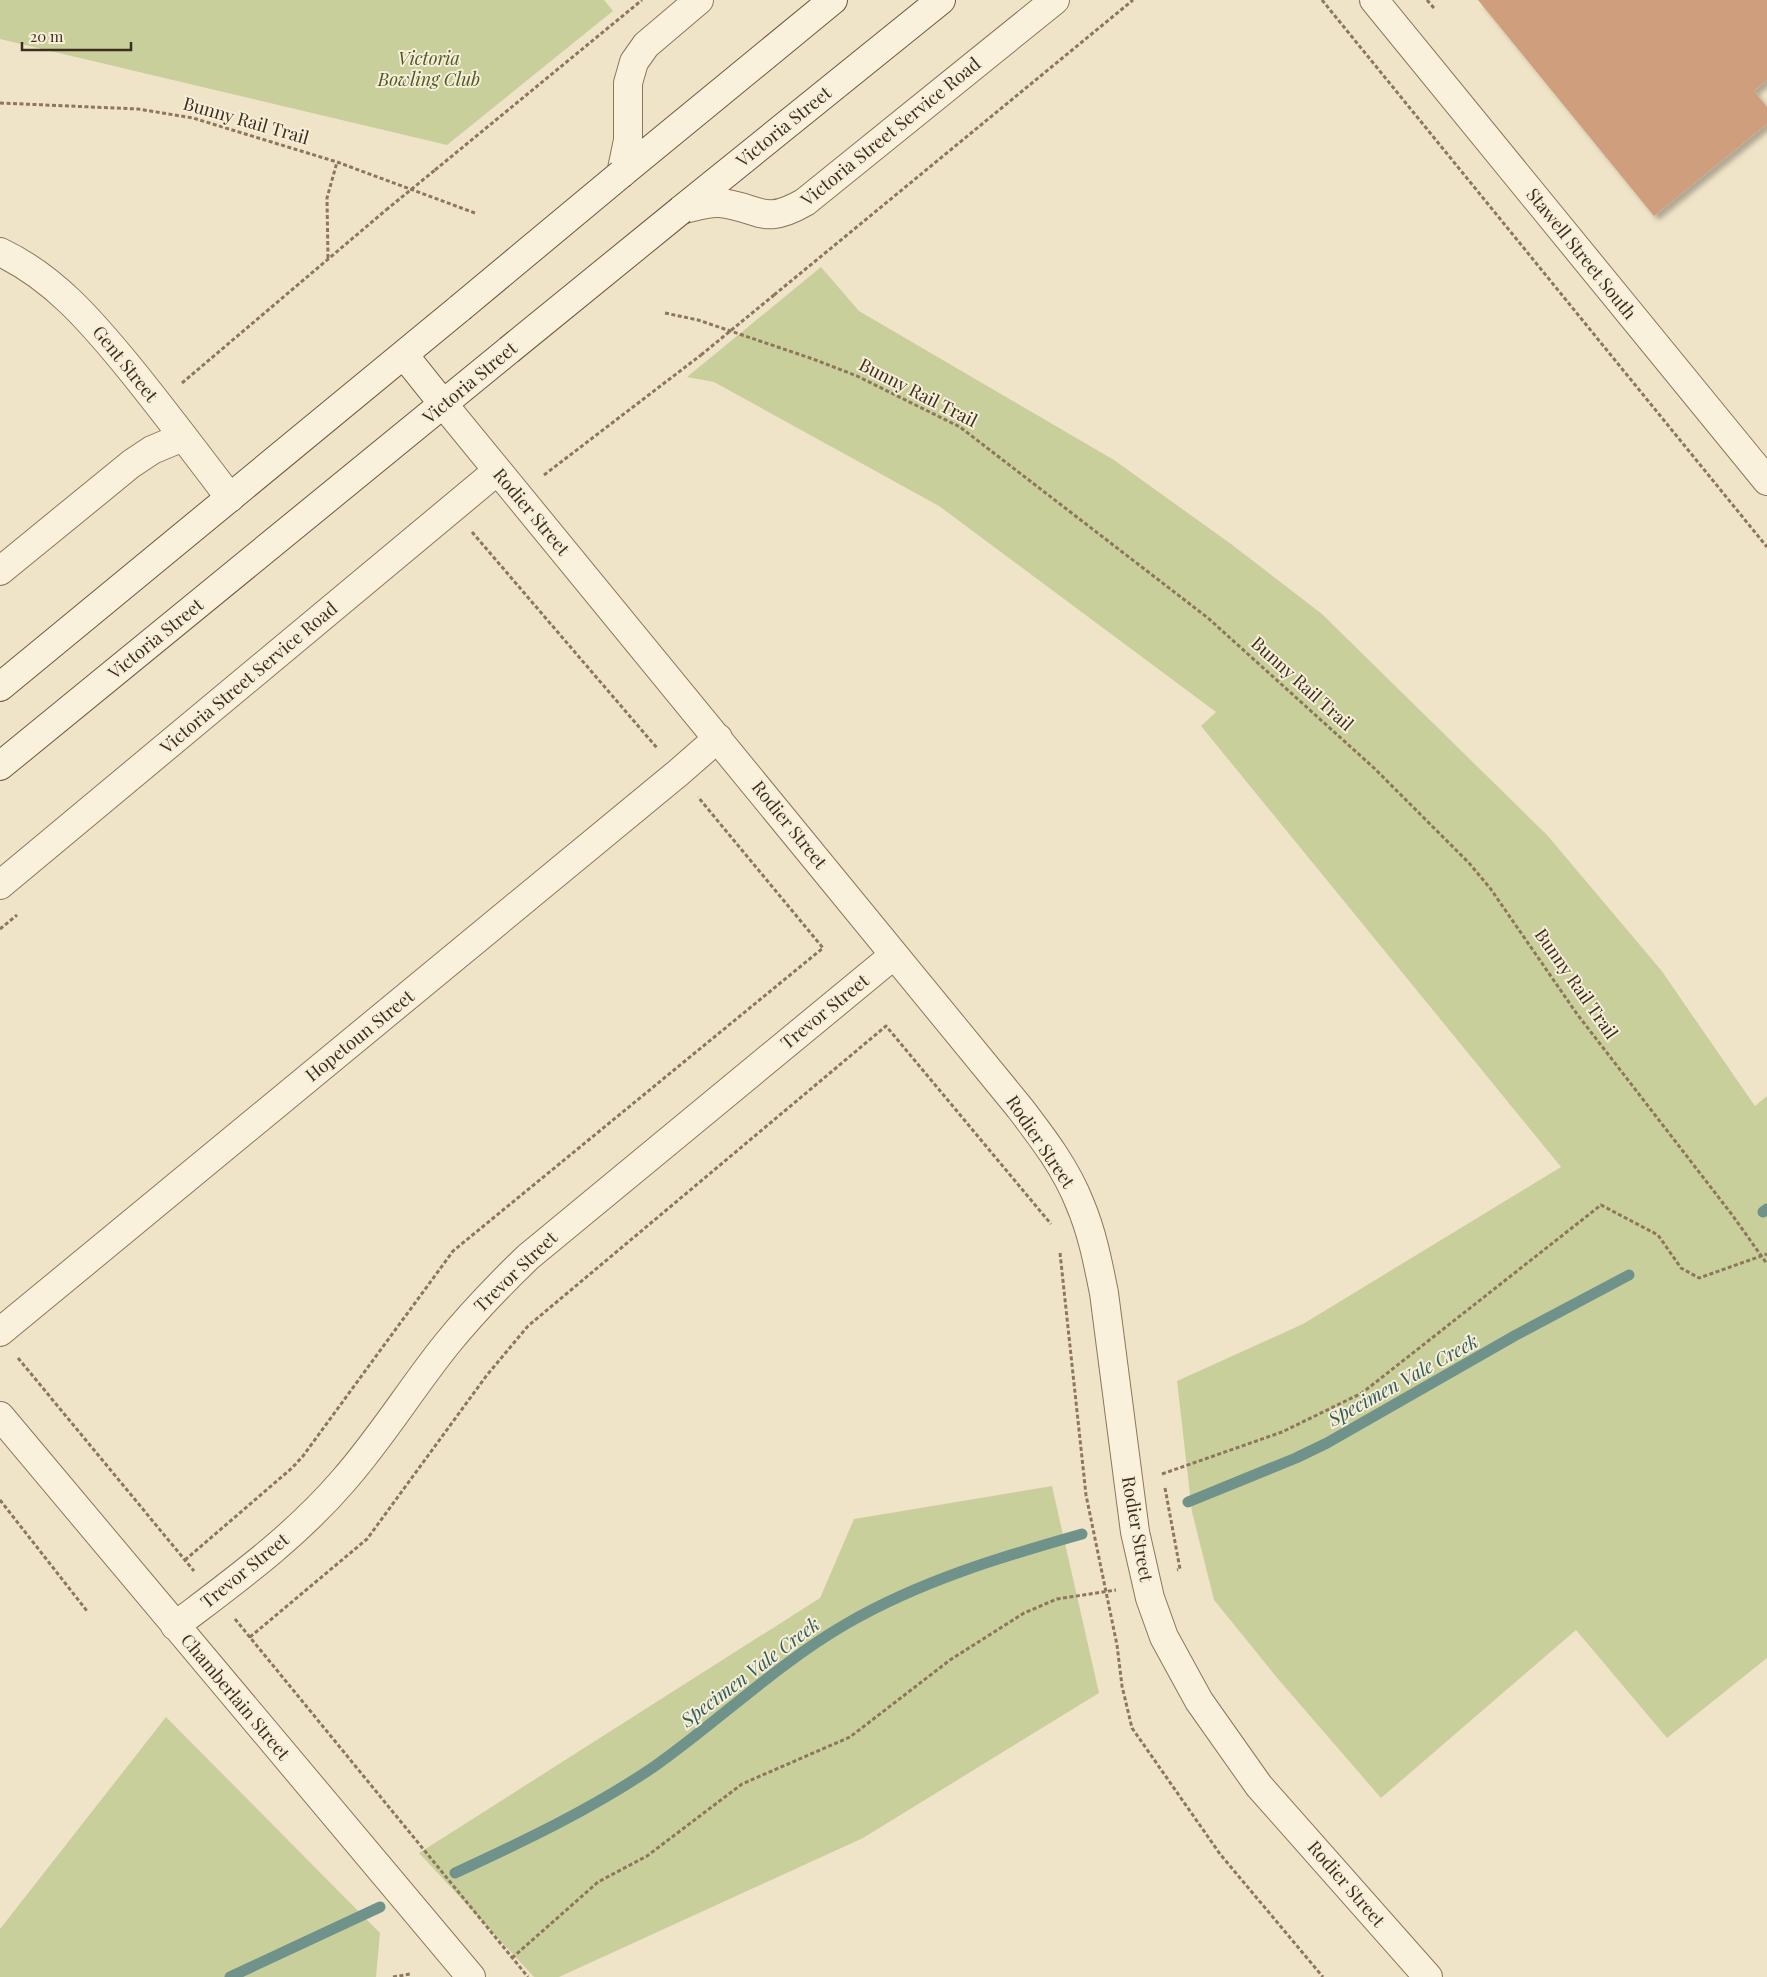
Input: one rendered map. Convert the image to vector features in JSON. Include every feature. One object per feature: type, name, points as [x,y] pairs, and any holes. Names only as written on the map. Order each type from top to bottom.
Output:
[{"type":"street","points":[[621,174],[628,140],[628,83],[634,62],[646,45],[699,0]]},
{"type":"street","points":[[0,687],[833,0]]},
{"type":"street","name":"Victoria Street","points":[[0,766],[941,0]]},
{"type":"street","name":"Victoria Street Service Road","points":[[682,210],[718,203],[766,216],[790,211],[805,202],[1055,0]]},
{"type":"street","name":"Stawell Street South","points":[[1374,0],[1767,481]]},
{"type":"street","name":"Stawell Street South","points":[[1379,0],[1396,27]]},
{"type":"street","name":"Gent Street","points":[[0,252],[43,278],[87,317],[230,498]]},
{"type":"street","name":"Rodier Street","points":[[404,355],[1038,1132],[1059,1163],[1080,1203],[1090,1231],[1104,1293],[1141,1564],[1150,1598],[1164,1637],[1199,1701],[1259,1786],[1428,1977]]},
{"type":"street","points":[[0,571],[131,464],[152,450],[183,437]]},
{"type":"street","name":"Victoria Street Service Road","points":[[0,885],[497,471]]},
{"type":"street","name":"Hopetoun Street","points":[[7,1342],[718,738]]},
{"type":"street","name":"Trevor Street","points":[[175,1626],[275,1550],[326,1501],[390,1424],[451,1339],[489,1295],[528,1257],[894,955]]},
{"type":"street","name":"Chamberlain Street","points":[[0,1416],[469,1976]]},
{"type":"path","points":[[181,384],[328,258],[642,0]]},
{"type":"path","points":[[518,496],[774,296],[1133,0]]},
{"type":"path","points":[[1322,0],[1767,547]]},
{"type":"path","points":[[1427,0],[1434,8]]},
{"type":"path","name":"Bunny Rail Trail","points":[[0,103],[119,108],[162,112],[214,123],[336,162],[476,213]]},
{"type":"path","points":[[328,258],[327,198],[336,162]]},
{"type":"path","name":"Bunny Rail Trail","points":[[665,313],[698,320],[857,376],[960,427],[1208,618],[1374,768],[1474,869],[1518,924],[1578,1014],[1733,1216],[1767,1264]]},
{"type":"path","points":[[480,526],[472,532],[678,773],[823,948]]},
{"type":"path","points":[[250,1637],[367,1539],[487,1375],[528,1326],[886,1026]]},
{"type":"path","points":[[7,1342],[528,1977]]},
{"type":"path","points":[[0,1500],[87,1611]]},
{"type":"path","points":[[393,1977],[410,1974]]},
{"type":"green space","name":"Victoria Bowling Club","points":[[0,0],[604,0],[613,11],[447,145],[0,39]]},
{"type":"green space","points":[[821,267],[859,311],[1114,460],[1231,544],[1322,614],[1547,835],[1661,970],[1755,1106],[1767,1096],[1767,1658],[1667,1738],[1576,1630],[1381,1798],[1278,1679],[1214,1600],[1192,1512],[1177,1381],[1303,1324],[1561,1167],[1201,726],[1216,712],[939,506],[714,382],[687,377]]},
{"type":"green space","points":[[1052,1486],[1099,1693],[863,1838],[559,1977],[534,1977],[419,1853],[820,1598],[854,1519]]},
{"type":"green space","points":[[166,1717],[380,1933],[376,1977],[0,1977],[0,1929]]},
{"type":"building","points":[[1478,0],[1767,0],[1767,80],[1754,91],[1767,107],[1767,124],[1654,216]]},
{"type":"waterway","name":"Specimen Vale Creek","points":[[1763,1212],[1767,1209]]},
{"type":"waterway","name":"Specimen Vale Creek","points":[[1188,1502],[1296,1458],[1327,1443],[1516,1335],[1629,1275]]},
{"type":"waterway","name":"Specimen Vale Creek","points":[[455,1873],[557,1824],[631,1782],[679,1748],[772,1674],[846,1624],[903,1595],[932,1583],[991,1561],[1082,1534]]},
{"type":"waterway","name":"Specimen Vale Creek","points":[[230,1977],[380,1907]]}]
